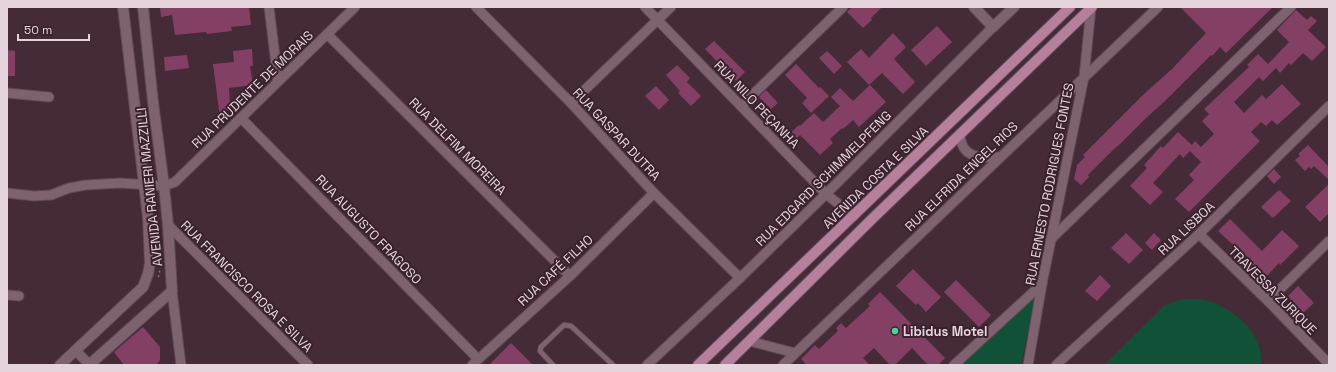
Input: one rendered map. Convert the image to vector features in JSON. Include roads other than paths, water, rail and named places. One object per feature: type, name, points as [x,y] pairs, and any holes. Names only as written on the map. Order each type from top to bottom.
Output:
[{"type":"main road","name":"AVENIDA COSTA E SILVA","points":[[698,365],[1070,7]]},
{"type":"main road","points":[[725,365],[877,214],[1091,8]]},
{"type":"street","name":"AVENIDA RANIERI MAZZILLI","points":[[60,365],[143,287],[148,274],[150,262],[148,218],[123,7]]},
{"type":"street","name":"AVENIDA RANIERI MAZZILLI","points":[[143,7],[164,186],[172,291],[181,365]]},
{"type":"street","points":[[269,7],[278,81]]},
{"type":"street","name":"RUA PRUDENTE DE MORAIS","points":[[164,186],[175,182],[355,7]]},
{"type":"street","name":"RUA GASPAR DUTRA","points":[[476,7],[571,103],[654,193],[740,278]]},
{"type":"street","name":"RUA NILO PEÇANHA","points":[[645,7],[826,194],[854,216]]},
{"type":"street","points":[[571,103],[671,7]]},
{"type":"street","points":[[741,106],[843,7]]},
{"type":"street","points":[[974,7],[993,27]]},
{"type":"street","name":"RUA EDGARD SCHIMMELPFENG","points":[[647,365],[740,278],[1014,7]]},
{"type":"street","name":"RUA ELFRIDA ENGEL RIOS","points":[[783,365],[1158,7]]},
{"type":"street","points":[[1051,239],[1291,7]]},
{"type":"street","name":"RUA ERNESTO RODRIGUES FONTES","points":[[1028,365],[1042,284],[1084,77],[1091,8]]},
{"type":"street","name":"RUA DELFIM MOREIRA","points":[[327,34],[570,276]]},
{"type":"street","points":[[7,93],[49,97]]},
{"type":"street","name":"RUA LISBOA","points":[[1056,365],[1199,234],[1329,106]]},
{"type":"street","name":"RUA AUGUSTO FRAGOSO","points":[[241,118],[475,362]]},
{"type":"street","points":[[960,134],[962,146],[970,153],[985,158],[1000,157]]},
{"type":"street","points":[[7,193],[34,196],[51,195],[69,188],[86,185],[120,183],[164,186]]},
{"type":"street","name":"RUA CAFÉ FILHO","points":[[475,362],[570,276],[654,193]]},
{"type":"street","name":"RUA FRANCISCO ROSA E SILVA","points":[[168,225],[308,365]]},
{"type":"street","name":"TRAVESSA ZURIQUE","points":[[1199,234],[1268,301],[1329,364]]},
{"type":"street","points":[[1268,301],[1329,241]]},
{"type":"street","points":[[954,365],[1042,284]]},
{"type":"street","points":[[76,351],[90,365],[172,291]]},
{"type":"street","points":[[7,295],[19,296]]},
{"type":"street","points":[[749,341],[795,353]]},
{"type":"lane","points":[[554,365],[540,351],[541,347],[564,325],[567,325],[571,326],[613,365]]},
{"type":"place","name":"Libidus Motel","points":[[895,331]]}]
